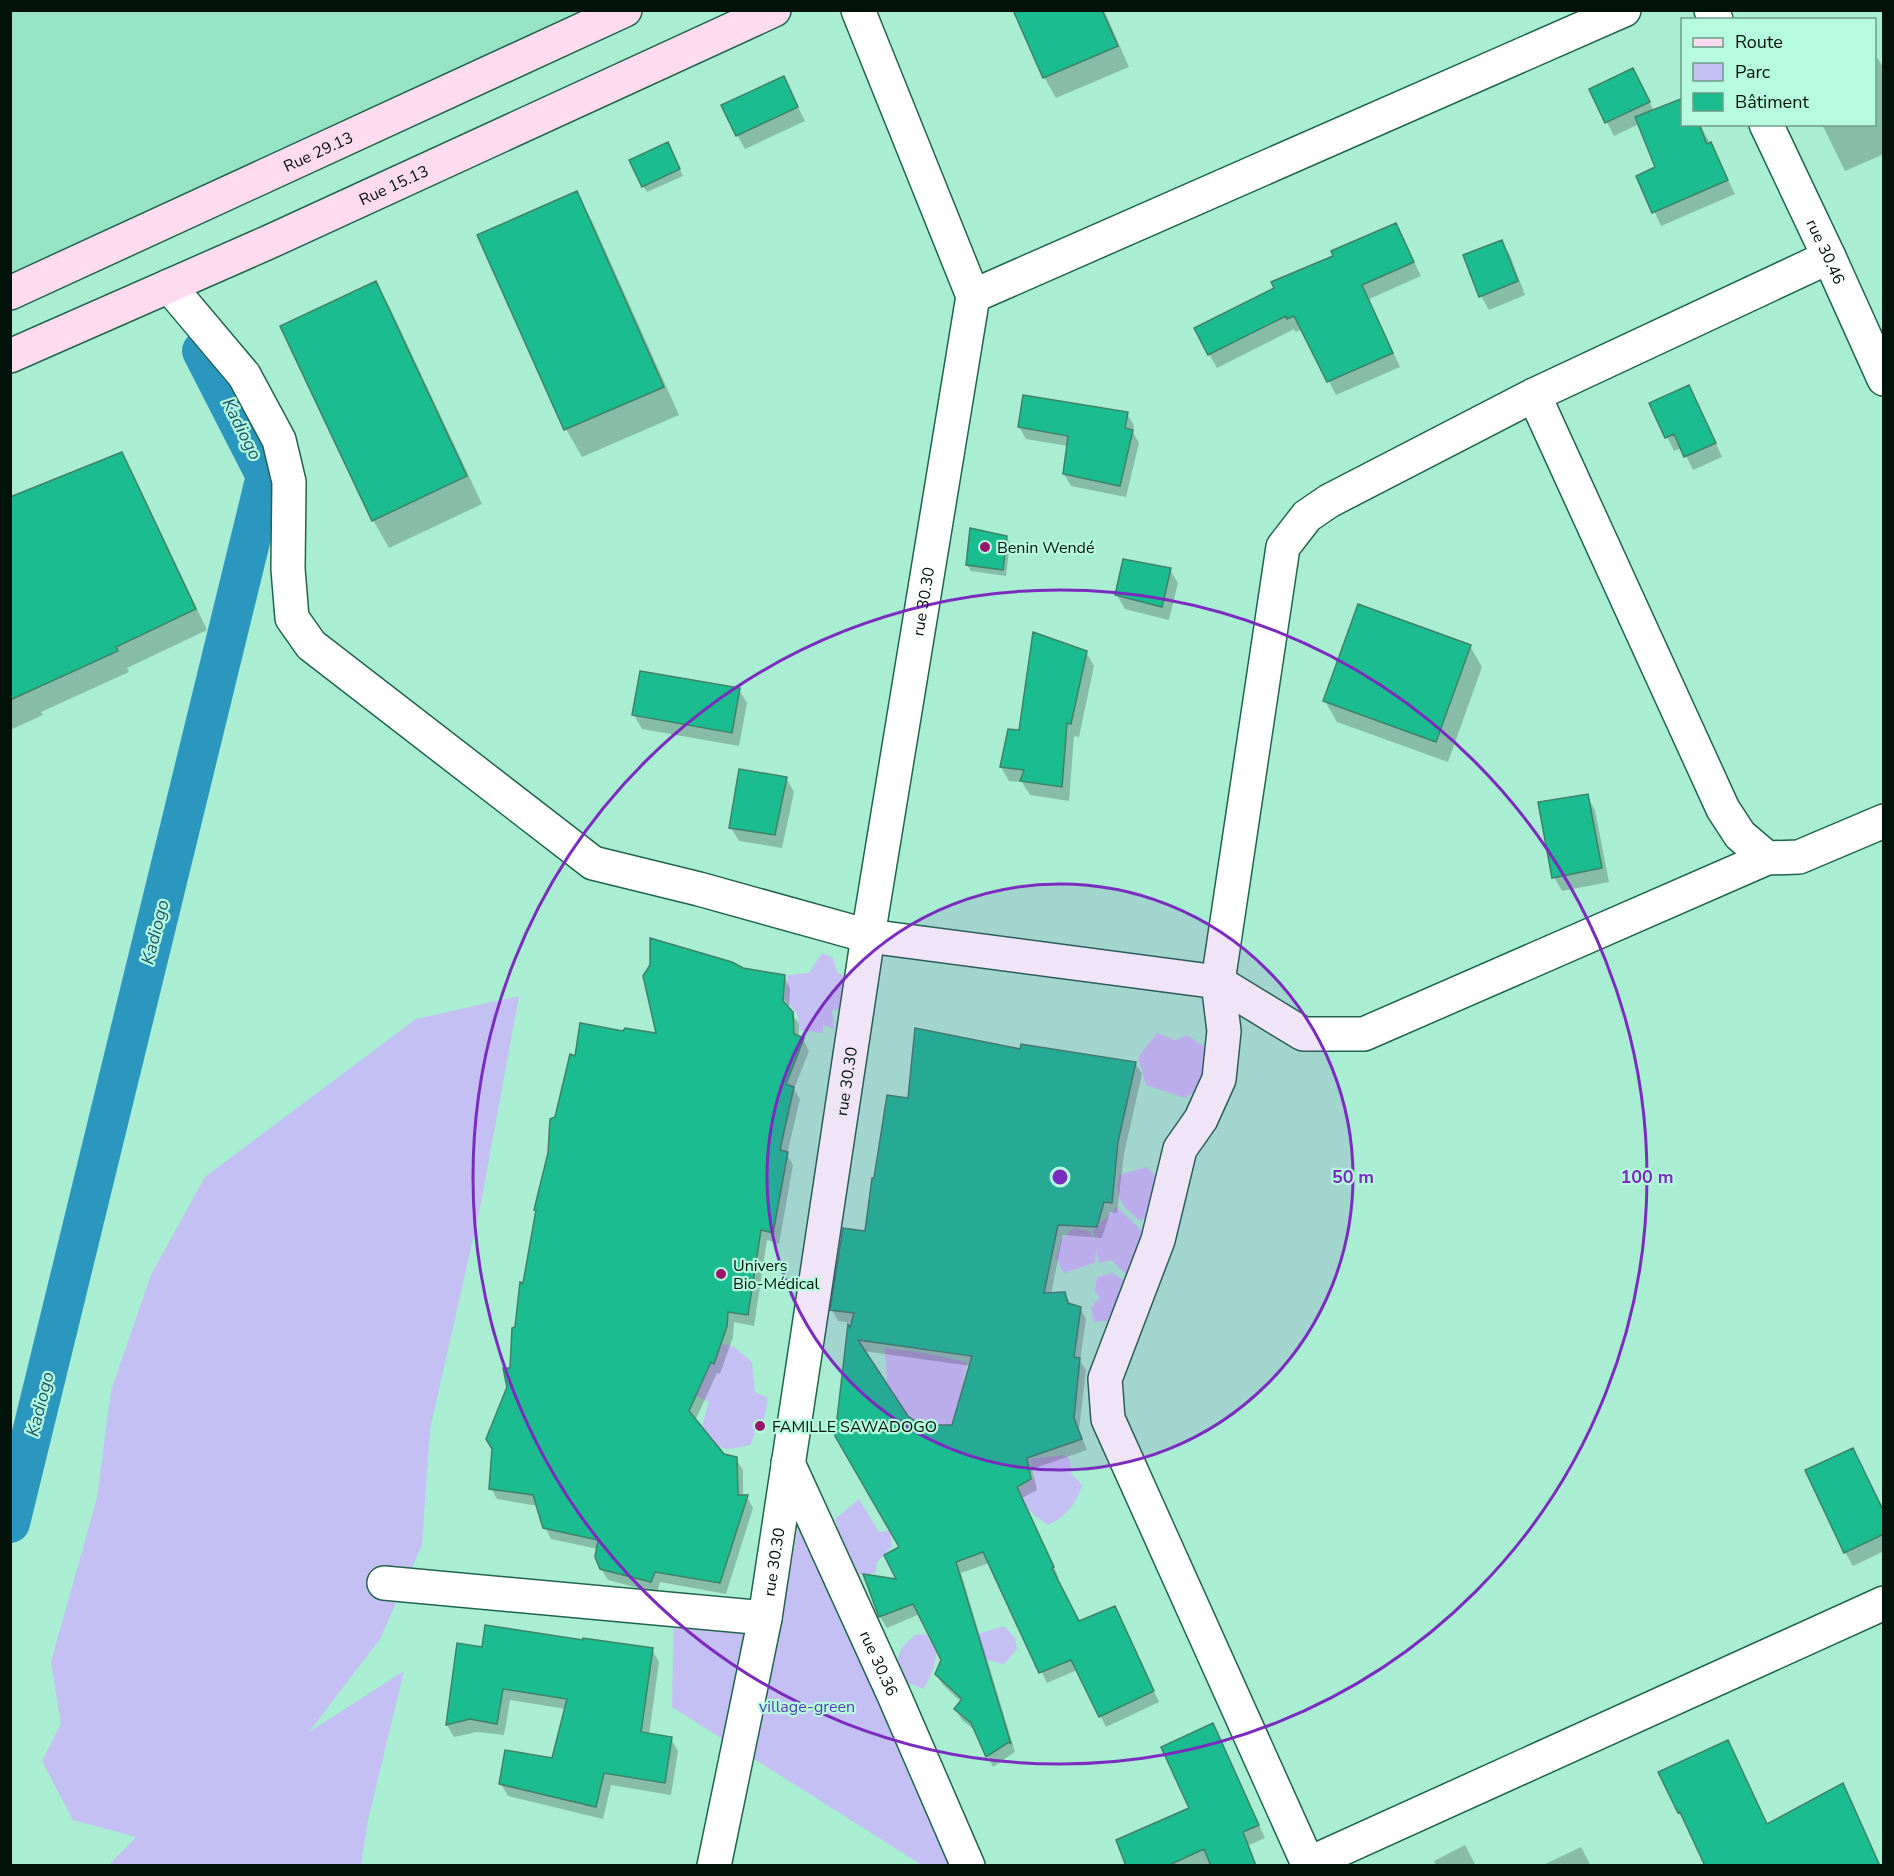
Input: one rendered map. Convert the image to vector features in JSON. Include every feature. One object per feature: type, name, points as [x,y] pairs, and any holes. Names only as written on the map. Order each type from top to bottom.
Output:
[{"type":"main road","name":"Rue 29.13","points":[[10,293],[625,10]]},
{"type":"main road","name":"Rue 15.13","points":[[10,356],[169,286],[774,10]]},
{"type":"street","points":[[858,10],[974,296],[1624,10]]},
{"type":"street","name":"rue 30.46","points":[[1767,126],[1884,379]]},
{"type":"street","points":[[1829,256],[1534,396],[1329,501],[1307,516],[1283,547],[1218,982],[1224,1031],[1219,1079],[1201,1119],[1180,1149],[1158,1240],[1105,1378],[1108,1419],[1308,1865],[1884,1603]]},
{"type":"street","points":[[169,286],[244,375],[279,440],[289,482],[288,569],[292,618],[311,645],[593,863],[699,889],[868,936],[1218,982],[1303,1034],[1364,1034],[1767,858],[1799,857],[1884,821]]},
{"type":"street","name":"rue 30.30","points":[[714,1866],[765,1618],[868,936],[974,296]]},
{"type":"street","points":[[1534,396],[1723,809],[1740,835],[1767,858]]},
{"type":"street","name":"rue 30.36","points":[[788,1463],[893,1693],[968,1866]]},
{"type":"street","points":[[384,1583],[765,1618]]},
{"type":"shaded area","points":[[11,10],[631,11],[11,293]]},
{"type":"green space","points":[[822,953],[833,958],[837,973],[852,978],[844,1006],[832,1011],[834,1029],[823,1025],[823,1033],[800,1030],[797,1014],[784,998],[788,975],[809,973]]},
{"type":"green space","points":[[519,996],[480,1208],[430,1429],[422,1545],[380,1639],[309,1732],[404,1671],[368,1820],[361,1865],[109,1865],[136,1837],[73,1820],[42,1761],[61,1724],[51,1662],[97,1498],[111,1391],[151,1275],[205,1177],[416,1019]]},
{"type":"green space","points":[[1157,1033],[1175,1040],[1187,1035],[1212,1052],[1207,1083],[1185,1098],[1146,1085],[1138,1057]]},
{"type":"green space","points":[[1147,1167],[1154,1175],[1166,1202],[1140,1221],[1121,1201],[1118,1190],[1119,1175]]},
{"type":"green space","points":[[1117,1207],[1143,1232],[1141,1261],[1127,1275],[1111,1260],[1099,1263],[1096,1251],[1095,1263],[1064,1273],[1056,1258],[1061,1240],[1074,1228],[1089,1231],[1094,1240],[1093,1231]]},
{"type":"green space","points":[[1113,1273],[1132,1286],[1124,1307],[1110,1313],[1107,1321],[1094,1322],[1091,1308],[1100,1297],[1095,1292],[1097,1277]]},
{"type":"green space","points":[[721,1343],[734,1347],[752,1362],[755,1392],[768,1398],[764,1420],[752,1423],[755,1434],[750,1445],[732,1449],[717,1445],[702,1427],[709,1402],[696,1396],[705,1361],[714,1363]]},
{"type":"green space","points":[[885,1348],[967,1362],[956,1424],[921,1425],[908,1416],[887,1384]]},
{"type":"green space","points":[[1065,1455],[1070,1460],[1071,1473],[1082,1485],[1070,1509],[1048,1525],[1024,1506],[1016,1491],[1034,1477],[1030,1459]]},
{"type":"green space","points":[[859,1499],[879,1532],[890,1531],[892,1546],[877,1562],[876,1573],[857,1575],[829,1524],[839,1526],[834,1520]]},
{"type":"green space","name":"village-green","points":[[800,1516],[960,1865],[922,1865],[672,1707],[674,1618],[778,1637]]},
{"type":"green space","points":[[1004,1626],[1015,1638],[1017,1649],[1004,1664],[979,1658],[975,1635]]},
{"type":"green space","points":[[926,1634],[930,1641],[939,1638],[934,1664],[924,1689],[904,1680],[897,1664],[900,1652],[907,1642],[916,1635]]},
{"type":"building","points":[[1013,10],[1102,10],[1118,46],[1043,78]]},
{"type":"building","points":[[1633,68],[1650,102],[1605,123],[1589,89]]},
{"type":"building","points":[[784,76],[798,107],[736,136],[721,105]]},
{"type":"building","points":[[1681,99],[1681,126],[1700,126],[1707,144],[1711,142],[1728,180],[1652,213],[1636,176],[1655,167],[1635,117]]},
{"type":"building","points":[[668,142],[680,169],[642,187],[629,160]]},
{"type":"building","points":[[577,191],[664,387],[564,430],[477,235]]},
{"type":"building","points":[[1396,223],[1414,262],[1362,285],[1393,353],[1327,382],[1294,316],[1287,319],[1286,316],[1208,355],[1194,328],[1274,288],[1271,282],[1333,256],[1331,251]]},
{"type":"building","points":[[1502,240],[1518,281],[1479,297],[1463,255]]},
{"type":"building","points":[[376,281],[467,476],[372,521],[280,326]]},
{"type":"building","points":[[1689,385],[1716,443],[1684,457],[1674,434],[1665,438],[1649,403]]},
{"type":"building","points":[[1023,395],[1128,412],[1125,428],[1133,430],[1120,486],[1063,474],[1068,436],[1018,427]]},
{"type":"building","points":[[122,452],[196,609],[116,647],[118,651],[10,700],[10,497]]},
{"type":"building","points":[[970,528],[1007,536],[1003,570],[966,565]]},
{"type":"building","points":[[1123,559],[1171,568],[1162,607],[1115,595]]},
{"type":"building","points":[[1358,604],[1471,645],[1436,742],[1323,701]]},
{"type":"building","points":[[1033,632],[1087,651],[1071,724],[1067,723],[1062,787],[1020,781],[1024,770],[1000,767],[1008,729],[1019,730]]},
{"type":"building","points":[[640,671],[740,688],[732,733],[632,715]]},
{"type":"building","points":[[739,769],[787,777],[775,835],[729,828]]},
{"type":"building","points":[[1588,794],[1602,868],[1552,878],[1538,802]]},
{"type":"building","points":[[650,938],[732,962],[743,968],[785,975],[783,1001],[793,1012],[794,1034],[804,1038],[786,1084],[794,1087],[780,1150],[788,1152],[773,1233],[761,1230],[748,1315],[728,1312],[727,1326],[714,1364],[711,1362],[689,1411],[724,1454],[737,1457],[738,1495],[748,1495],[720,1583],[655,1572],[651,1582],[600,1569],[595,1557],[598,1540],[543,1528],[533,1495],[489,1489],[492,1449],[486,1439],[507,1387],[503,1368],[510,1368],[512,1328],[515,1327],[520,1282],[523,1283],[536,1210],[534,1210],[548,1153],[550,1119],[555,1117],[570,1054],[575,1056],[580,1023],[623,1031],[625,1028],[656,1033],[643,976],[650,965]]},
{"type":"building","points":[[915,1028],[1020,1049],[1021,1044],[1136,1062],[1118,1142],[1112,1203],[1104,1202],[1097,1227],[1058,1225],[1044,1293],[1065,1292],[1068,1303],[1081,1307],[1074,1357],[1080,1358],[1074,1418],[1082,1439],[1027,1458],[1031,1479],[1017,1487],[1054,1567],[1052,1568],[1079,1621],[1115,1606],[1154,1691],[1099,1717],[1071,1660],[1039,1673],[983,1552],[956,1562],[1011,1744],[1009,1742],[986,1757],[971,1723],[954,1709],[962,1699],[935,1674],[941,1660],[913,1604],[879,1617],[863,1574],[896,1579],[884,1555],[899,1547],[835,1436],[848,1324],[850,1327],[854,1313],[830,1310],[843,1228],[865,1231],[887,1095],[908,1098]],"holes":[[[858,1340],[972,1356],[952,1425],[921,1425],[908,1416]]]},
{"type":"building","points":[[1853,1448],[1884,1512],[1884,1534],[1844,1553],[1805,1470]]},
{"type":"building","points":[[485,1625],[653,1648],[641,1732],[672,1737],[665,1783],[604,1773],[596,1807],[499,1784],[505,1750],[552,1758],[567,1699],[503,1689],[497,1724],[470,1719],[446,1725],[457,1643],[482,1647]]},
{"type":"building","points":[[1213,1723],[1259,1825],[1243,1832],[1256,1866],[1211,1866],[1204,1849],[1167,1866],[1126,1866],[1116,1840],[1189,1808],[1161,1747]]},
{"type":"building","points":[[1728,1740],[1767,1824],[1843,1783],[1880,1866],[1705,1866],[1658,1772]]},
{"type":"waterway","name":"Kadiogo","points":[[10,1523],[266,476],[202,351]]},
{"type":"place","name":"Benin Wendé","points":[[985,547]]},
{"type":"place","name":"Univers Bio-Médical","points":[[721,1274]]},
{"type":"place","name":"FAMILLE SAWADOGO","points":[[760,1426]]}]
